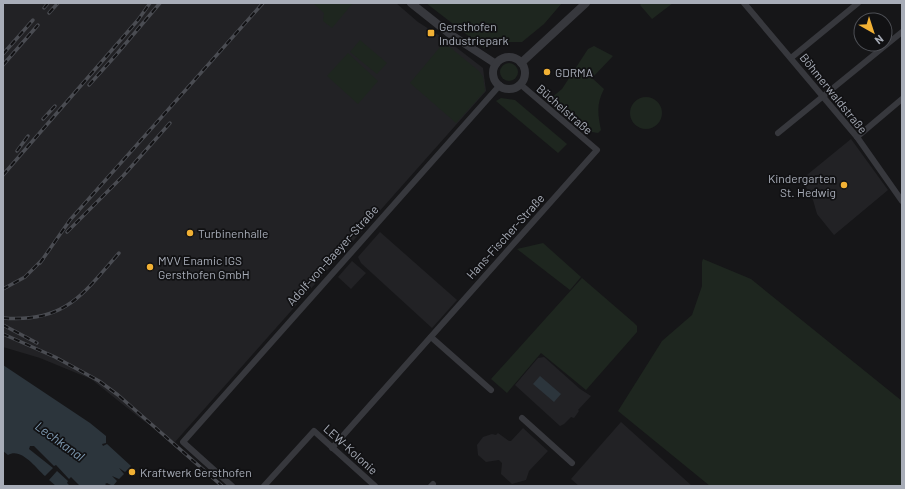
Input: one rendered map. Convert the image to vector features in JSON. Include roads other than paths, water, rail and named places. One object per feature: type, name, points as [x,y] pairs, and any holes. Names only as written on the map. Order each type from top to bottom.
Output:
[{"type":"street","points":[[411,3],[450,34],[496,64]]},
{"type":"street","points":[[521,63],[586,3]]},
{"type":"street","name":"Böhmerwaldstraße","points":[[744,3],[857,137],[902,201]]},
{"type":"street","points":[[791,58],[858,3]]},
{"type":"street","points":[[778,133],[902,32]]},
{"type":"street","points":[[508,57],[514,57],[521,63],[525,73],[520,84],[512,88],[507,88],[500,85],[493,74],[496,64],[503,58],[508,57]]},
{"type":"street","name":"Büchelstraße","points":[[520,84],[597,150]]},
{"type":"street","name":"Adolf-von-Baeyer-Straße","points":[[232,486],[183,442],[500,85]]},
{"type":"street","points":[[857,137],[902,99]]},
{"type":"street","name":"Hans-Fischer-Straße","points":[[332,448],[597,150]]},
{"type":"street","points":[[430,337],[491,390]]},
{"type":"street","points":[[522,418],[572,463]]},
{"type":"street","name":"LEW-Kolonie","points":[[264,486],[314,431],[375,486]]},
{"type":"water","name":"Lechkanal","points":[[3,365],[90,423],[106,436],[106,443],[102,444],[103,446],[107,444],[131,466],[125,472],[119,468],[124,474],[119,479],[112,476],[117,481],[113,486],[107,483],[105,484],[107,486],[80,486],[71,477],[69,479],[56,465],[54,466],[34,446],[30,446],[29,449],[53,468],[45,476],[23,456],[13,453],[8,455],[3,451]]},
{"type":"water","points":[[540,376],[561,394],[554,402],[533,384]]},
{"type":"water","points":[[57,471],[68,481],[67,483],[70,486],[56,486],[49,480]]},
{"type":"railway","points":[[44,8],[48,3]]},
{"type":"railway","points":[[49,13],[58,3]]},
{"type":"railway","points":[[3,175],[138,20],[150,3]]},
{"type":"railway","points":[[89,85],[160,3]]},
{"type":"railway","points":[[40,263],[70,220],[263,3]]},
{"type":"railway","points":[[3,54],[33,20]]},
{"type":"railway","points":[[3,65],[38,25]]},
{"type":"railway","points":[[43,119],[55,106]]},
{"type":"railway","points":[[67,232],[123,176],[170,123]]},
{"type":"railway","points":[[17,151],[28,136]]},
{"type":"railway","points":[[3,318],[42,316],[57,311],[70,303],[94,282],[119,253]]},
{"type":"railway","points":[[3,289],[25,277],[43,259]]},
{"type":"railway","points":[[3,325],[37,343]]},
{"type":"railway","points":[[3,334],[55,357],[99,381],[118,395],[222,486]]},
{"type":"place","name":"Gersthofen Industriepark","points":[[431,33]]},
{"type":"place","name":"GDRMA","points":[[547,72]]},
{"type":"place","name":"Kindergarten St. Hedwig","points":[[844,185]]},
{"type":"place","name":"Turbinenhalle","points":[[190,233]]},
{"type":"place","name":"MVV Enamic IGS Gersthofen GmbH","points":[[150,267]]},
{"type":"place","name":"Kraftwerk Gersthofen","points":[[132,472]]}]
